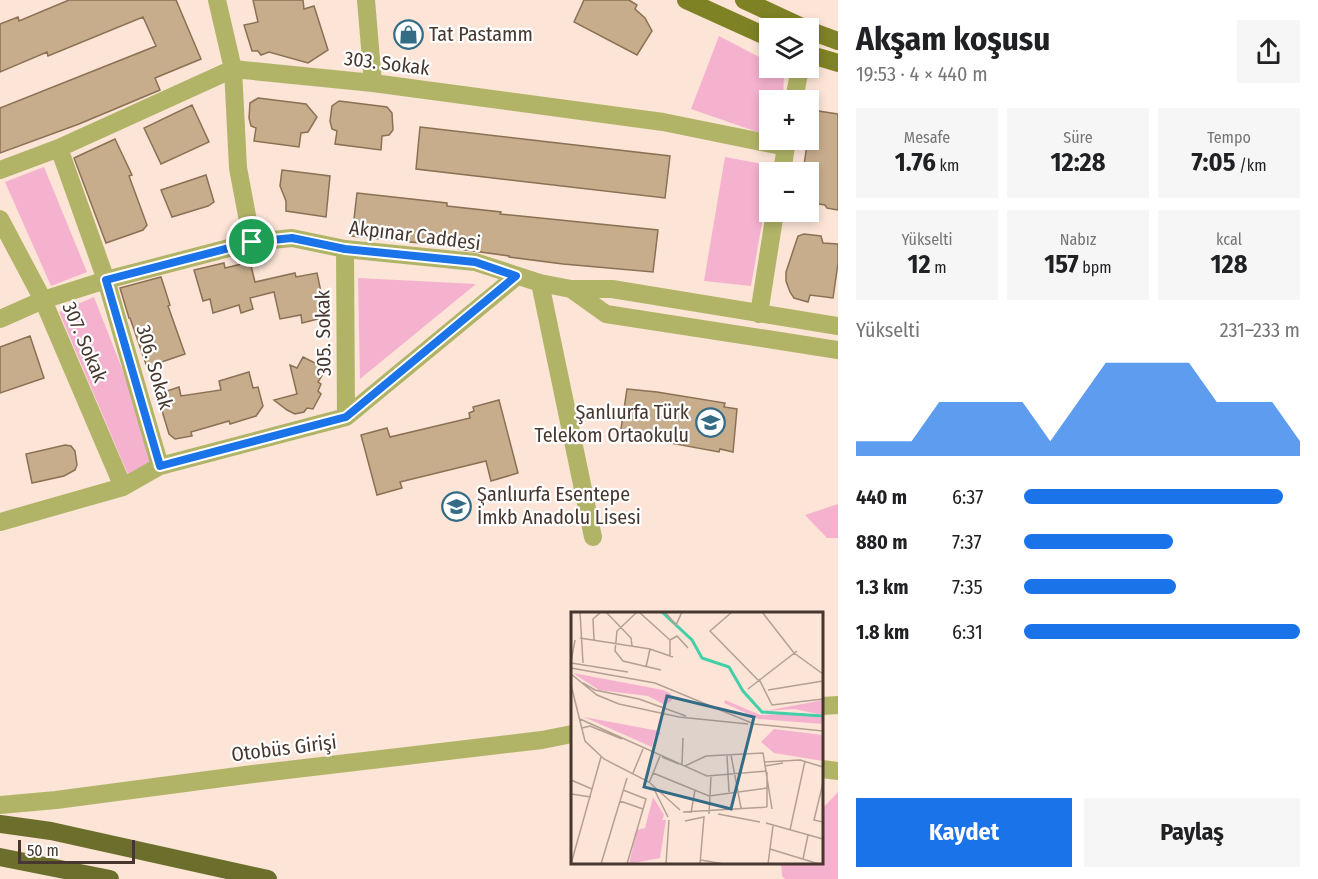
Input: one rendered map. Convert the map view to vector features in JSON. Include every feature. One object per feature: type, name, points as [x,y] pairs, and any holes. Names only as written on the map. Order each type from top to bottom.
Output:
[{"type":"highway","points":[[0,824],[51,831],[268,879]]},
{"type":"highway","points":[[0,857],[110,879]]},
{"type":"main road","points":[[686,0],[759,33]]},
{"type":"main road","points":[[744,0],[781,18]]},
{"type":"main road","points":[[819,34],[838,40]]},
{"type":"main road","points":[[819,57],[838,63]]},
{"type":"street","points":[[0,319],[43,300],[106,280],[252,242],[238,168],[232,69],[217,0]]},
{"type":"street","points":[[366,0],[373,83]]},
{"type":"street","points":[[0,170],[58,148],[232,69]]},
{"type":"street","name":"303. Sokak","points":[[232,69],[373,83],[663,122],[759,138]]},
{"type":"street","name":"306. Sokak","points":[[58,148],[106,280],[160,466]]},
{"type":"street","name":"307. Sokak","points":[[0,219],[43,300],[123,487]]},
{"type":"street","points":[[759,314],[773,222]]},
{"type":"street","name":"Akpınar Caddesi","points":[[252,242],[292,238],[345,249],[475,262],[540,283],[571,289],[612,289],[838,326]]},
{"type":"street","name":"305. Sokak","points":[[345,249],[346,417]]},
{"type":"street","points":[[0,522],[123,487],[160,466],[346,417],[516,276]]},
{"type":"street","points":[[540,283],[593,537]]},
{"type":"street","name":"Akpınar Caddesi","points":[[571,289],[606,314],[838,350]]},
{"type":"street","points":[[823,706],[838,705]]},
{"type":"street","name":"Otobüs Girişi","points":[[0,804],[56,800],[542,740],[571,734]]},
{"type":"street","points":[[823,769],[838,771]]},
{"type":"shaded area","points":[[719,36],[759,57],[759,78],[784,78],[783,90],[759,90],[759,133],[691,109]]},
{"type":"shaded area","points":[[725,157],[759,163],[759,222],[762,222],[751,286],[704,281]]},
{"type":"shaded area","points":[[44,167],[87,272],[51,286],[5,182]]},
{"type":"shaded area","points":[[358,278],[476,284],[360,379]]},
{"type":"shaded area","points":[[94,297],[160,466],[129,477],[59,312]]},
{"type":"shaded area","points":[[838,504],[838,538],[827,538],[805,515]]},
{"type":"shaded area","points":[[838,792],[838,879],[785,879],[782,876],[781,864],[823,864],[823,808]]},
{"type":"building","points":[[69,0],[176,0],[201,59],[155,78],[160,90],[79,124],[0,153],[0,108],[156,46],[143,17],[48,56],[47,52],[0,72],[0,24],[18,17],[19,21]]},
{"type":"building","points":[[253,0],[303,0],[304,9],[314,6],[328,50],[308,63],[269,52],[261,55],[258,51],[252,51],[244,25],[258,22]]},
{"type":"building","points":[[584,0],[629,0],[637,5],[635,9],[645,18],[652,31],[637,55],[574,22]]},
{"type":"building","points":[[258,98],[306,104],[317,117],[308,132],[301,133],[299,147],[254,141],[256,128],[251,126],[249,118],[250,103]]},
{"type":"building","points":[[339,101],[387,107],[392,113],[393,130],[389,135],[382,136],[381,150],[335,144],[337,131],[332,129],[330,121],[332,106]]},
{"type":"building","points":[[192,105],[209,142],[161,164],[144,128]]},
{"type":"building","points":[[819,111],[838,114],[838,210],[819,204],[819,162],[804,162],[806,150],[819,150]]},
{"type":"building","points":[[420,127],[670,156],[665,198],[416,169]]},
{"type":"building","points":[[115,139],[132,175],[129,176],[147,225],[143,230],[106,243],[74,158]]},
{"type":"building","points":[[282,170],[330,176],[326,217],[286,211],[286,201],[280,186]]},
{"type":"building","points":[[206,175],[214,202],[172,217],[161,190]]},
{"type":"building","points":[[357,193],[447,203],[447,206],[501,212],[500,214],[658,230],[653,272],[563,264],[459,249],[459,247],[352,236]]},
{"type":"building","points":[[804,234],[821,236],[823,243],[838,244],[833,298],[810,295],[808,302],[794,298],[790,292],[786,272],[798,236]]},
{"type":"building","points":[[250,262],[255,282],[295,273],[296,277],[317,273],[324,306],[319,307],[322,318],[302,323],[301,315],[280,319],[274,292],[250,298],[253,309],[241,313],[239,305],[213,313],[210,299],[203,301],[194,270],[224,263],[225,268]]},
{"type":"building","points":[[161,277],[170,305],[168,306],[185,354],[147,367],[120,288]]},
{"type":"building","points":[[30,336],[44,378],[0,393],[0,347]]},
{"type":"building","points":[[303,357],[319,365],[323,374],[318,382],[321,384],[318,391],[321,394],[313,409],[307,408],[304,412],[295,414],[274,400],[297,394],[290,365],[297,368]]},
{"type":"building","points":[[249,372],[253,388],[258,387],[263,406],[256,416],[191,432],[192,436],[175,439],[169,434],[160,404],[163,402],[161,393],[179,387],[181,396],[221,390],[219,381]]},
{"type":"building","points":[[627,389],[725,403],[724,407],[737,409],[733,452],[720,449],[719,452],[632,436],[633,431],[621,429]]},
{"type":"building","points":[[499,400],[518,473],[491,481],[486,461],[400,482],[402,488],[377,495],[361,435],[387,428],[390,437],[470,418],[469,413],[474,411],[473,407]]},
{"type":"building","points":[[65,445],[71,446],[75,451],[77,465],[75,470],[64,476],[32,483],[26,454]]},
{"type":"place","name":"Tat Pastamm","points":[[408,34]]},
{"type":"place","name":"Şanlıurfa Türk Telekom Ortaokulu","points":[[710,423]]},
{"type":"place","name":"Şanlıurfa Esentepe İmkb Anadolu Lisesi","points":[[456,506]]},
{"type":"route","points":[[292,238],[345,249],[475,262],[516,276],[346,417],[160,466],[106,280],[252,242],[292,238]]}]
